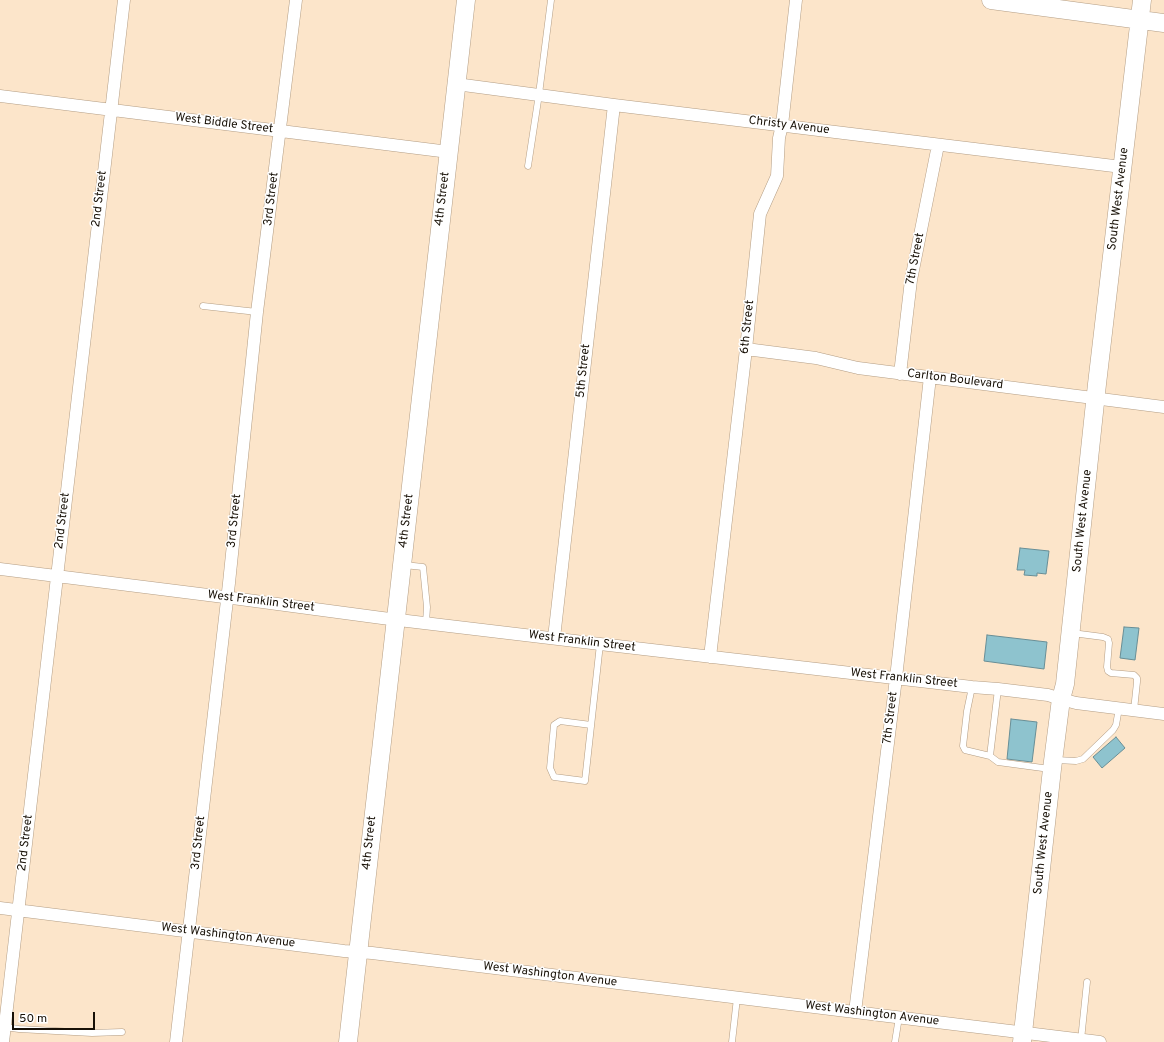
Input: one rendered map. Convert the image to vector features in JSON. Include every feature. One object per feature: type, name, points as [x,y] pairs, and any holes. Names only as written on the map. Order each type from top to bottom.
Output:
[{"type":"street","name":"2nd Street","points":[[3,1042],[124,0]]},
{"type":"street","name":"3rd Street","points":[[176,1042],[227,597],[257,312],[296,0]]},
{"type":"street","name":"4th Street","points":[[348,1042],[466,0]]},
{"type":"street","name":"6th Street","points":[[710,658],[760,214],[777,176],[779,138],[782,125],[796,0]]},
{"type":"street","points":[[991,0],[1164,23]]},
{"type":"street","name":"South West Avenue","points":[[1023,1037],[1052,764],[1060,699],[1065,684],[1142,0]]},
{"type":"street","name":"Christy Avenue","points":[[456,84],[614,105],[1122,167]]},
{"type":"street","name":"West Biddle Street","points":[[0,96],[449,152]]},
{"type":"street","name":"5th Street","points":[[554,638],[614,105]]},
{"type":"street","name":"7th Street","points":[[900,374],[911,280],[938,145]]},
{"type":"street","name":"Carlton Boulevard","points":[[746,349],[816,358],[858,368],[900,374],[1164,406]]},
{"type":"street","name":"7th Street","points":[[855,1012],[896,678],[930,377]]},
{"type":"street","name":"West Franklin Street","points":[[0,570],[710,658],[1048,695],[1076,702],[1164,714]]},
{"type":"street","name":"West Washington Avenue","points":[[0,908],[899,1017],[1023,1037],[1100,1042]]},
{"type":"lane","points":[[528,166],[551,0]]},
{"type":"lane","points":[[203,306],[257,312]]},
{"type":"lane","points":[[402,565],[423,567],[428,607],[426,623]]},
{"type":"lane","points":[[1071,632],[1103,636],[1108,639],[1108,671],[1111,673],[1134,675],[1137,678],[1134,710]]},
{"type":"lane","points":[[591,725],[560,721],[554,726],[550,768],[554,777],[585,780],[600,644]]},
{"type":"lane","points":[[972,687],[967,711],[963,746],[965,750],[990,756],[998,762],[1052,764],[1083,759],[1113,730],[1116,725],[1119,708]]},
{"type":"lane","points":[[990,756],[998,689]]},
{"type":"lane","points":[[1081,1040],[1087,982]]},
{"type":"lane","points":[[732,1042],[738,998]]},
{"type":"lane","points":[[895,1042],[899,1017]]},
{"type":"lane","points":[[4,1027],[19,1029],[122,1032]]},
{"type":"building","points":[[1020,548],[1049,551],[1046,574],[1037,573],[1037,576],[1024,575],[1025,570],[1017,570]]},
{"type":"building","points":[[1124,627],[1139,628],[1135,660],[1120,658]]},
{"type":"building","points":[[987,635],[1047,642],[1044,669],[984,661]]},
{"type":"building","points":[[1011,719],[1037,722],[1032,762],[1007,759]]},
{"type":"building","points":[[1116,737],[1125,748],[1102,768],[1093,757]]}]
